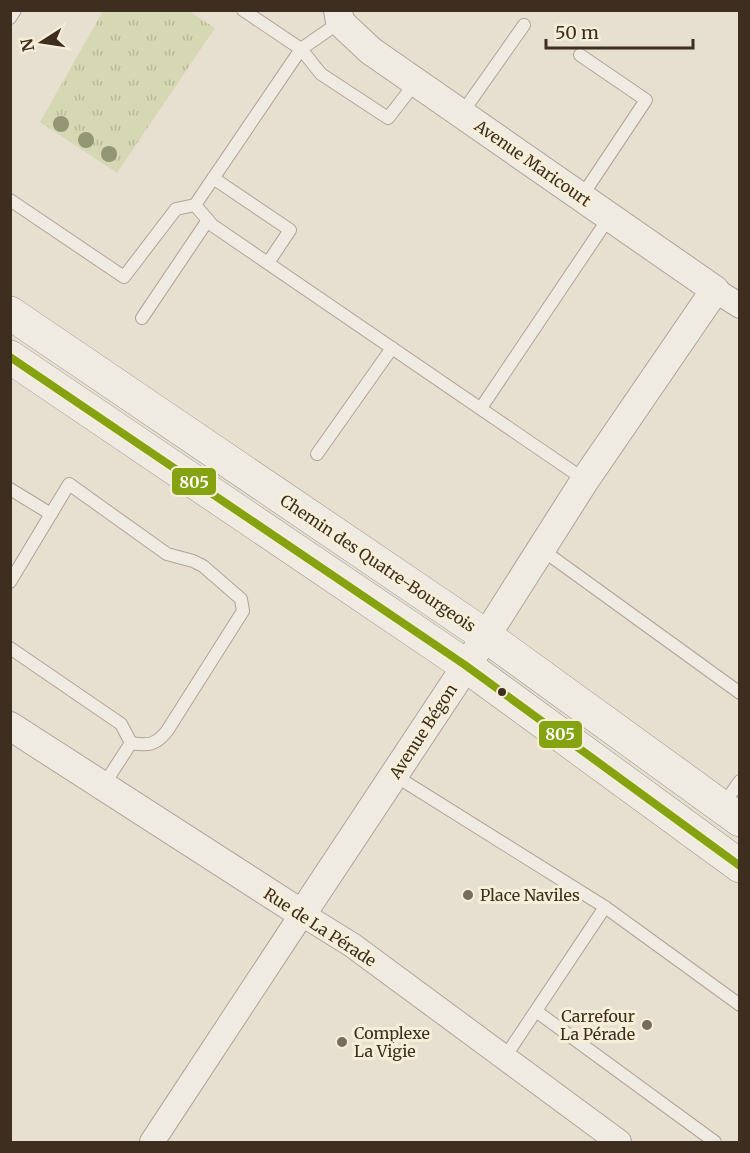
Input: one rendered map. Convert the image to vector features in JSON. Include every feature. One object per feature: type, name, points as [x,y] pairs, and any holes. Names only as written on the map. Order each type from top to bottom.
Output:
[{"type":"main road","name":"Chemin des Quatre-Bourgeois","points":[[10,313],[486,636],[730,814]]},
{"type":"main road","points":[[10,357],[465,665],[740,866]]},
{"type":"street","name":"Avenue Maricourt","points":[[339,16],[371,51],[740,306]]},
{"type":"street","name":"Avenue Bégon","points":[[152,1143],[486,636],[585,480],[715,290]]},
{"type":"street","name":"Rue de La Pérade","points":[[10,726],[352,945],[620,1143]]},
{"type":"lane","points":[[10,18],[15,10]]},
{"type":"lane","points":[[243,10],[301,49],[321,74],[388,118],[416,82]]},
{"type":"lane","points":[[10,200],[124,277],[176,209],[195,205],[301,49],[339,16]]},
{"type":"lane","points":[[462,113],[524,25]]},
{"type":"lane","points":[[580,55],[646,100],[582,196]]},
{"type":"lane","points":[[213,178],[290,230],[268,263]]},
{"type":"lane","points":[[195,205],[208,220],[268,263],[585,480]]},
{"type":"lane","points":[[481,408],[610,216]]},
{"type":"lane","points":[[142,318],[208,220]]},
{"type":"lane","points":[[317,454],[392,348]]},
{"type":"lane","points":[[10,582],[69,484],[167,554],[203,566],[241,599],[243,610],[167,731],[160,740],[149,746],[131,743]]},
{"type":"lane","points":[[10,489],[51,514]]},
{"type":"lane","points":[[540,549],[740,693]]},
{"type":"lane","points":[[10,648],[121,724],[131,743]]},
{"type":"lane","points":[[103,786],[131,743]]},
{"type":"lane","points":[[394,775],[605,907],[740,1005]]},
{"type":"lane","points":[[730,814],[740,781]]},
{"type":"lane","points":[[505,1057],[605,907]]},
{"type":"lane","points":[[536,1011],[715,1143]]},
{"type":"green space","points":[[103,11],[189,11],[215,28],[117,173],[40,122]]},
{"type":"transit line","name":"805","points":[[10,357],[465,665],[740,866]]},
{"type":"place","name":"Place Naviles","points":[[468,895]]},
{"type":"place","name":"Carrefour La Pérade","points":[[647,1025]]},
{"type":"place","name":"Complexe La Vigie","points":[[342,1042]]}]
